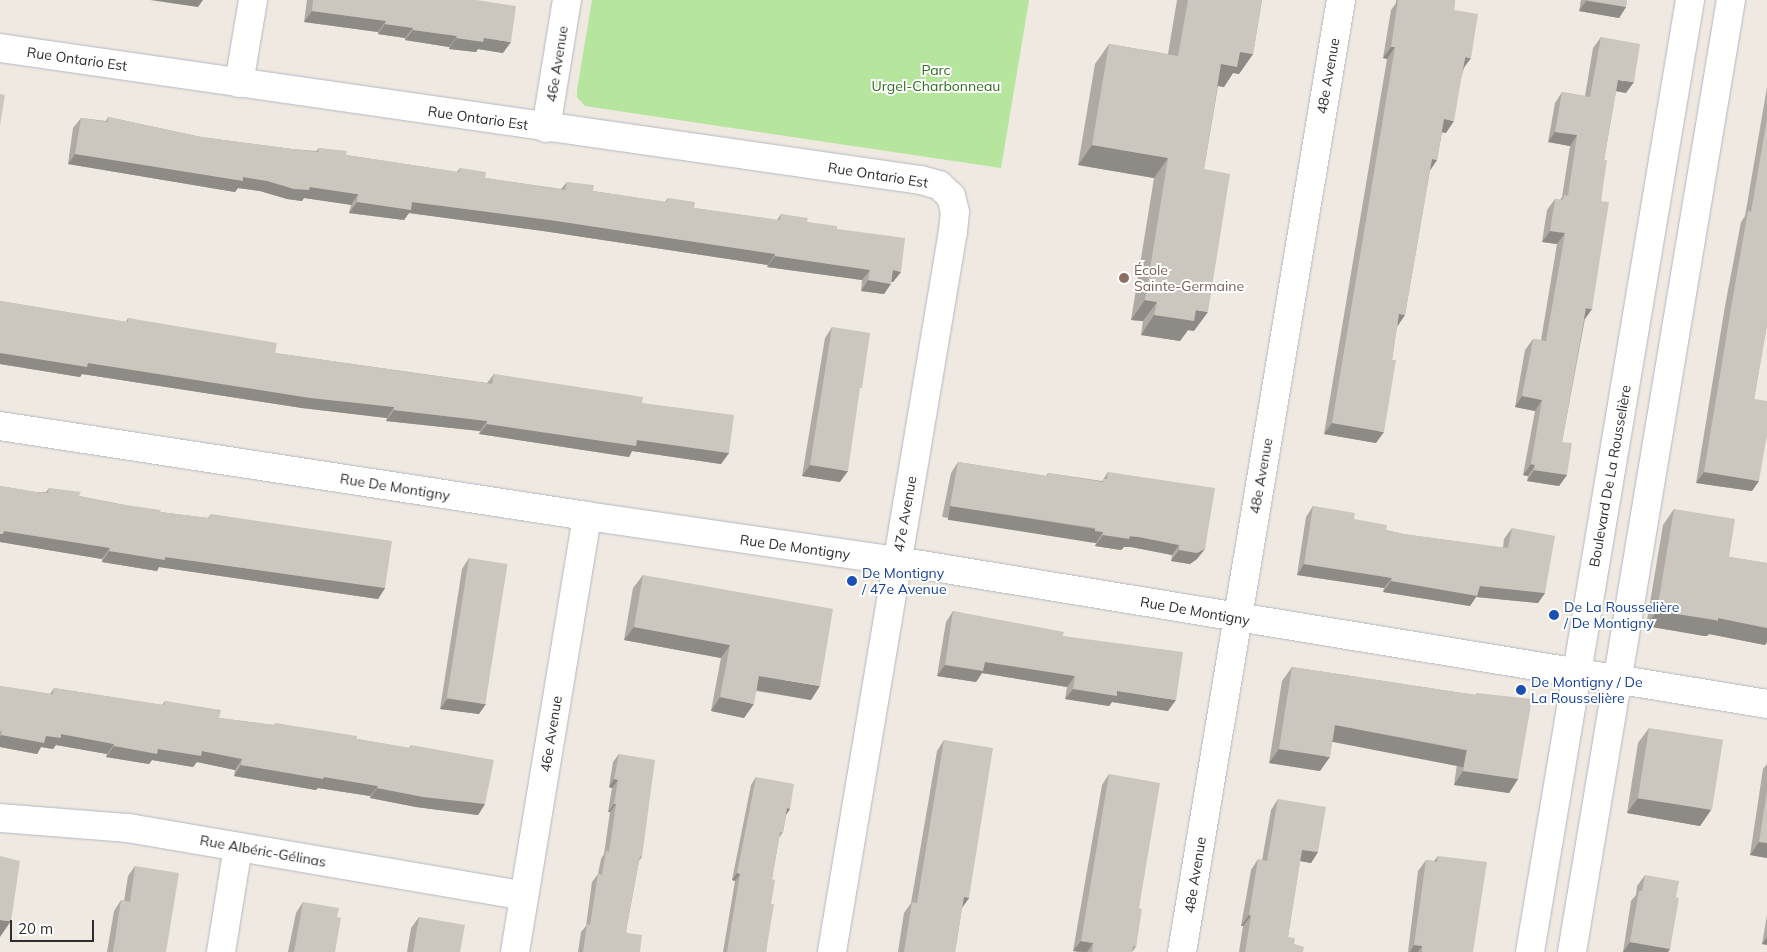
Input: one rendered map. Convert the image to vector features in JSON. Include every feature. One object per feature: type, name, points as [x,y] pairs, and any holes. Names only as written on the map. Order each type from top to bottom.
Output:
[{"type":"street","points":[[239,82],[253,0]]},
{"type":"street","name":"46e Avenue","points":[[546,128],[567,0]]},
{"type":"street","name":"48e Avenue","points":[[1182,952],[1341,0]]},
{"type":"street","name":"Boulevard De La Rousselière","points":[[1530,952],[1690,0]]},
{"type":"street","points":[[1572,952],[1732,0]]},
{"type":"street","name":"Rue Ontario Est","points":[[0,48],[546,128],[921,180],[939,185],[951,196]]},
{"type":"street","name":"47e Avenue","points":[[832,952],[953,231],[955,212],[951,196]]},
{"type":"street","name":"Rue De Montigny","points":[[0,426],[586,516],[897,561],[1767,704]]},
{"type":"street","name":"46e Avenue","points":[[515,952],[586,516]]},
{"type":"street","name":"Rue Albéric-Gélinas","points":[[0,818],[128,828],[524,896]]},
{"type":"street","points":[[221,952],[238,847]]},
{"type":"green space","name":"Parc Urgel-Charbonneau","points":[[592,0],[1029,0],[1001,168],[585,106],[577,97],[577,90]]},
{"type":"building","points":[[313,0],[476,0],[516,6],[511,42],[484,38],[483,42],[385,24],[386,21],[312,11]]},
{"type":"building","points":[[1188,0],[1262,0],[1253,54],[1240,52],[1237,67],[1221,64],[1204,169],[1230,174],[1208,312],[1196,310],[1194,321],[1154,315],[1157,302],[1145,300],[1168,158],[1092,145],[1109,44],[1178,56]]},
{"type":"building","points":[[1398,0],[1455,0],[1454,10],[1478,14],[1471,58],[1465,57],[1454,121],[1444,119],[1437,160],[1432,159],[1405,315],[1399,314],[1392,360],[1396,360],[1384,432],[1332,423],[1395,47],[1391,47]]},
{"type":"building","points":[[1586,0],[1627,0],[1626,7]]},
{"type":"building","points":[[1601,37],[1640,44],[1634,82],[1618,80],[1604,160],[1607,160],[1601,201],[1609,202],[1592,309],[1586,308],[1562,442],[1572,443],[1567,475],[1534,470],[1535,465],[1531,464],[1542,400],[1522,396],[1533,339],[1546,341],[1565,233],[1550,231],[1555,199],[1563,200],[1564,195],[1568,196],[1577,135],[1555,132],[1562,92],[1590,97]]},
{"type":"building","points":[[0,94],[5,95],[0,125]]},
{"type":"building","points":[[108,117],[201,137],[318,152],[319,148],[347,151],[346,155],[459,172],[460,168],[486,172],[485,178],[565,190],[567,182],[594,185],[593,191],[667,202],[668,198],[695,202],[694,208],[780,220],[781,214],[808,218],[807,222],[837,226],[837,229],[905,238],[901,272],[893,270],[891,284],[868,280],[870,270],[775,256],[775,254],[550,220],[412,202],[411,210],[357,202],[358,194],[310,187],[309,190],[294,189],[267,181],[243,177],[243,181],[75,154],[81,118],[108,122]]},
{"type":"building","points":[[1767,119],[1767,325],[1754,399],[1767,401],[1767,435],[1759,481],[1704,472],[1748,211],[1751,212]]},
{"type":"building","points":[[0,301],[128,322],[128,318],[277,343],[275,353],[492,384],[494,374],[643,397],[642,403],[734,415],[729,453],[637,440],[636,446],[487,424],[487,421],[394,410],[394,407],[310,398],[88,363],[87,367],[0,353]]},
{"type":"building","points":[[832,327],[870,333],[848,471],[810,465]]},
{"type":"building","points":[[958,462],[1047,476],[1048,473],[1103,482],[1103,479],[1107,479],[1108,472],[1215,488],[1205,549],[1197,553],[1179,550],[1179,545],[1139,537],[1130,536],[1129,539],[1103,535],[1103,532],[1095,531],[1095,528],[950,506]]},
{"type":"building","points":[[0,486],[48,493],[49,488],[81,492],[79,496],[161,510],[160,512],[209,518],[211,514],[392,541],[385,588],[165,557],[165,560],[109,551],[110,548],[4,531],[3,534],[0,534]]},
{"type":"building","points":[[1313,506],[1355,513],[1354,519],[1387,525],[1386,530],[1403,534],[1508,548],[1512,528],[1555,536],[1545,593],[1480,586],[1477,596],[1391,581],[1392,578],[1304,564]]},
{"type":"building","points":[[1674,509],[1735,519],[1729,557],[1767,563],[1767,628],[1718,618],[1718,621],[1657,611]]},
{"type":"building","points":[[469,558],[508,564],[485,704],[447,698]]},
{"type":"building","points":[[643,575],[833,609],[820,686],[759,676],[754,704],[720,697],[730,645],[634,627]]},
{"type":"building","points":[[953,611],[1064,632],[1063,636],[1183,652],[1176,700],[1117,691],[1117,696],[1073,689],[1075,676],[985,662],[983,671],[945,665]]},
{"type":"building","points":[[1292,667],[1476,695],[1477,693],[1532,699],[1518,779],[1463,771],[1467,750],[1335,725],[1330,757],[1279,749]]},
{"type":"building","points":[[0,686],[53,694],[54,688],[164,705],[165,701],[221,710],[219,718],[275,725],[275,723],[357,736],[357,739],[410,748],[411,745],[494,760],[485,804],[423,797],[377,788],[378,786],[241,765],[242,759],[202,751],[201,756],[158,749],[157,754],[61,734],[61,738],[46,736],[44,743],[1,735]]},
{"type":"building","points":[[1649,728],[1723,740],[1712,810],[1638,798]]},
{"type":"building","points":[[944,740],[993,748],[969,898],[964,897],[955,952],[904,952],[912,902],[917,903]]},
{"type":"building","points":[[619,754],[655,760],[642,857],[640,856],[626,931],[627,933],[642,935],[640,952],[583,952],[587,924],[590,925],[598,874],[602,875],[606,851],[609,852],[618,780],[614,779]]},
{"type":"building","points":[[1109,774],[1160,783],[1139,908],[1142,909],[1136,947],[1133,946],[1132,952],[1092,952],[1093,943],[1081,941]]},
{"type":"building","points":[[756,777],[794,784],[790,809],[787,808],[783,832],[780,832],[772,879],[775,880],[771,904],[774,904],[766,952],[727,952],[740,874],[737,873]]},
{"type":"building","points":[[1767,791],[1767,843],[1759,842]]},
{"type":"building","points":[[1278,799],[1326,807],[1318,852],[1302,850],[1288,937],[1295,938],[1294,944],[1304,947],[1303,952],[1245,952],[1258,859],[1267,861]]},
{"type":"building","points":[[0,856],[20,861],[11,921],[0,920]]},
{"type":"building","points":[[1438,856],[1487,862],[1473,952],[1422,952],[1422,946],[1414,945],[1426,860],[1437,862]]},
{"type":"building","points":[[135,866],[179,873],[166,952],[113,952],[121,900],[130,902]]},
{"type":"building","points":[[1645,875],[1679,881],[1676,897],[1679,898],[1670,949],[1630,942],[1639,891],[1642,891]]},
{"type":"building","points":[[303,902],[339,908],[337,917],[341,918],[335,952],[294,952]]},
{"type":"building","points":[[419,917],[465,925],[460,952],[413,952]]},
{"type":"place","name":"École Sainte-Germaine","points":[[1124,278]]},
{"type":"place","name":"De Montigny / 47e Avenue","points":[[852,581]]},
{"type":"place","name":"De La Rousselière / De Montigny","points":[[1554,615]]},
{"type":"place","name":"De Montigny / De La Rousselière","points":[[1521,690]]}]
